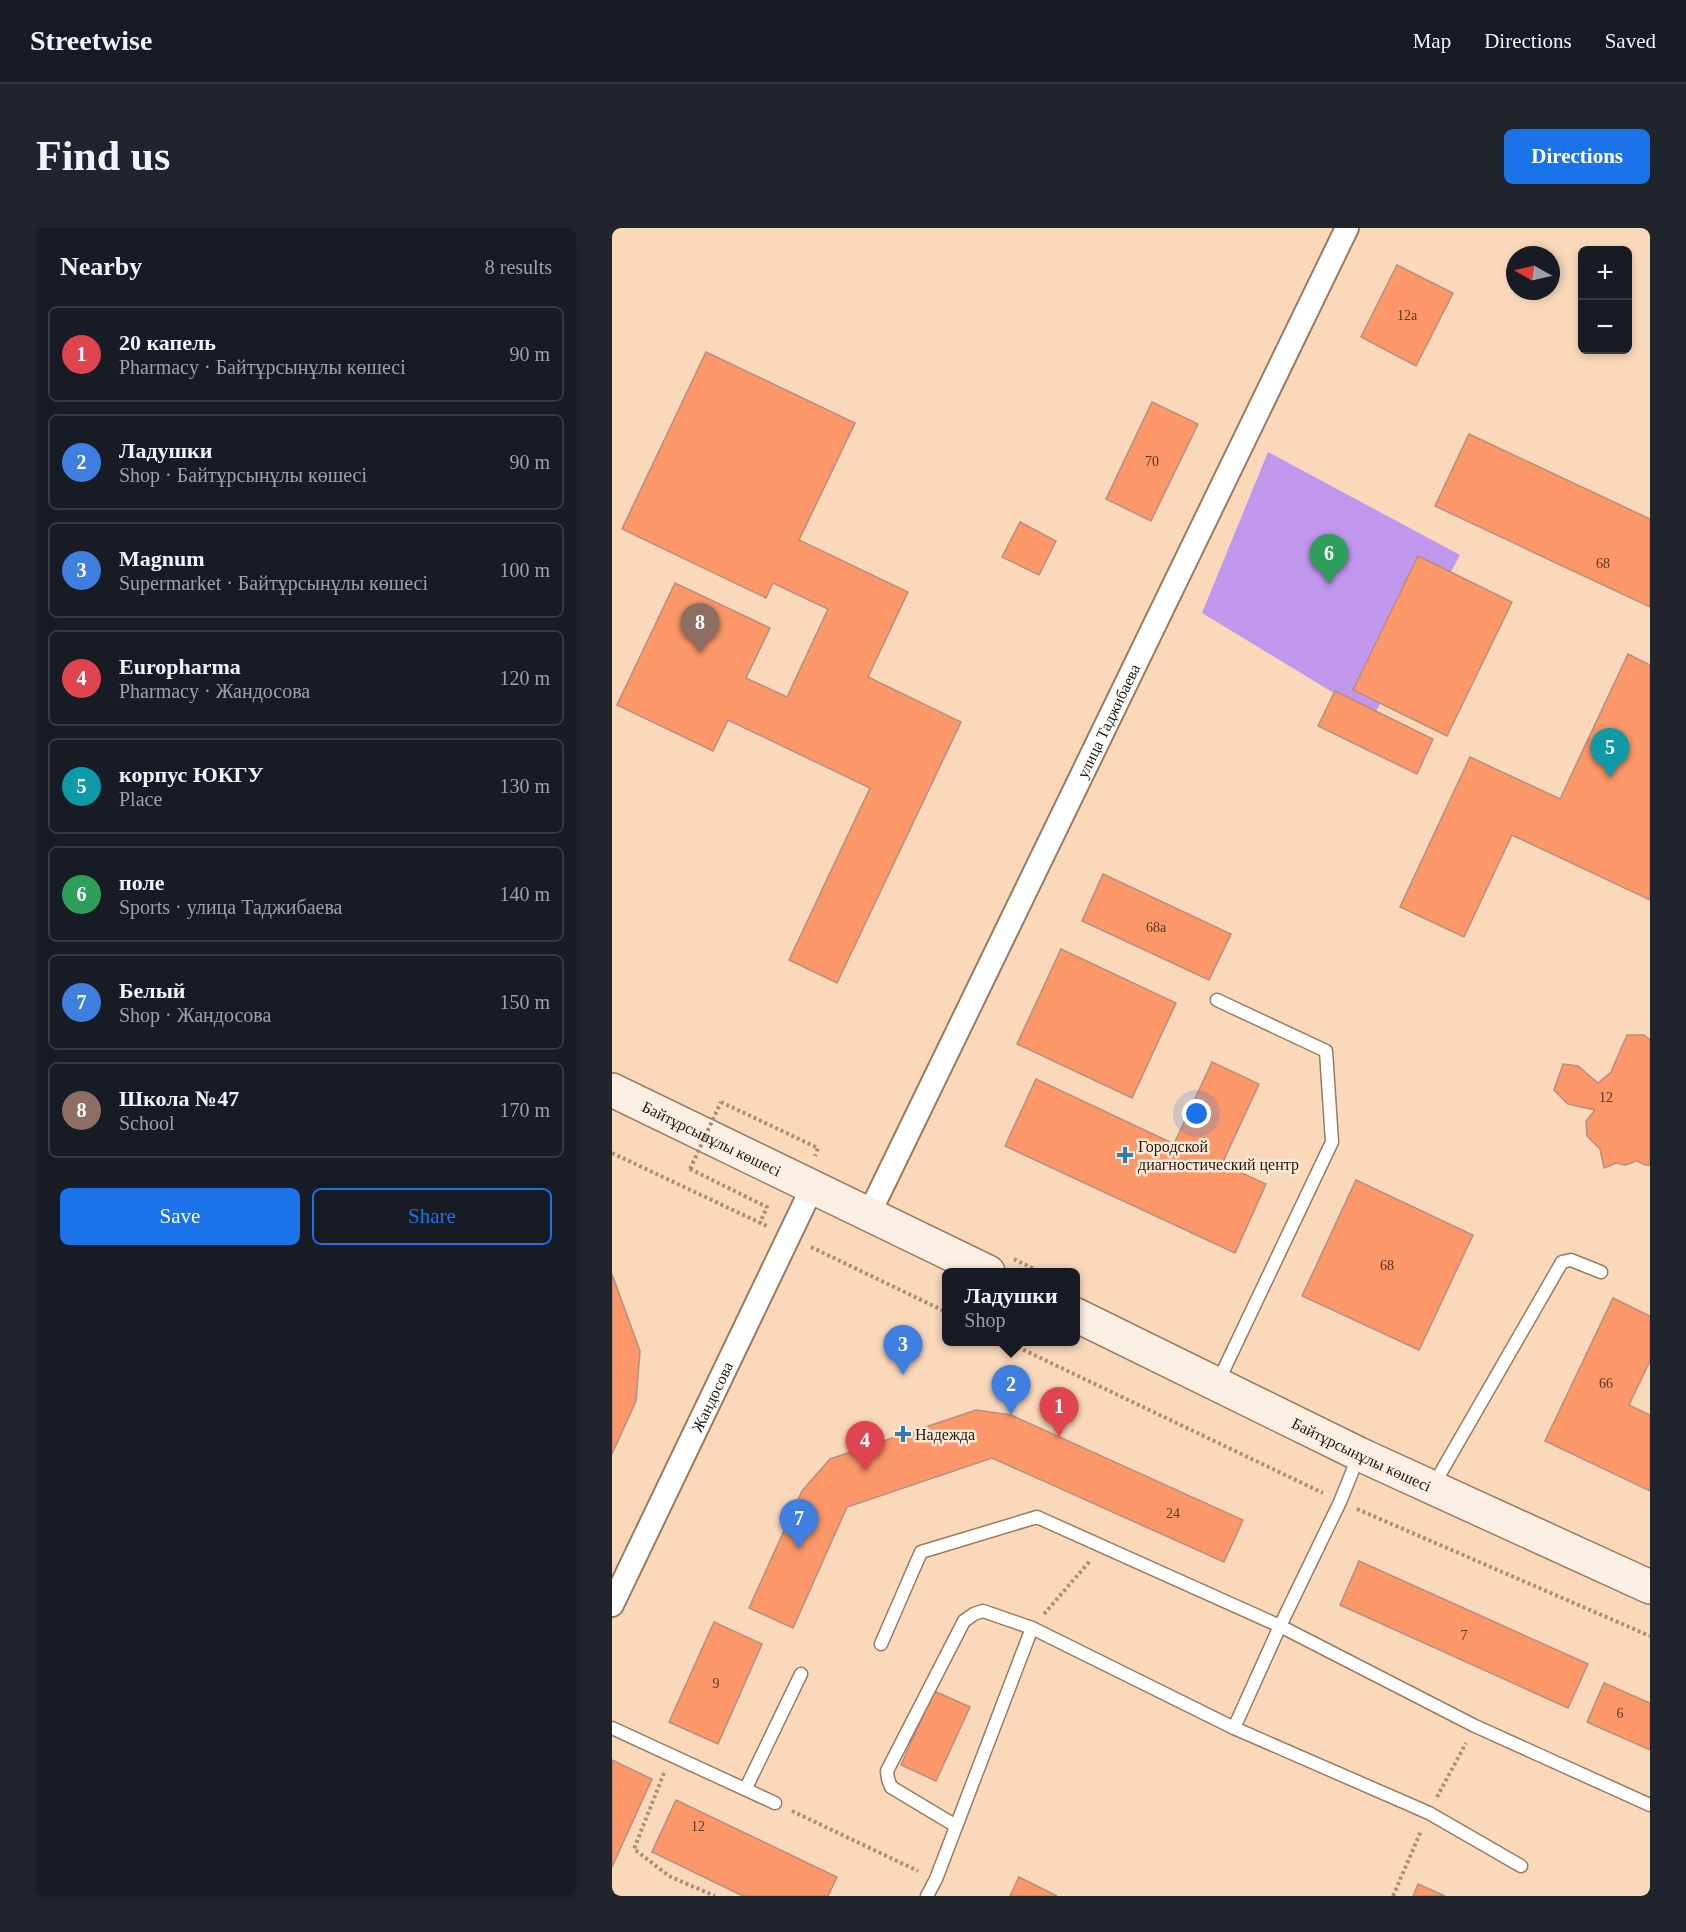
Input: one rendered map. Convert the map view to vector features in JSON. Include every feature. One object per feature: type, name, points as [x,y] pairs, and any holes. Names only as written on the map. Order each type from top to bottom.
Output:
[{"type":"main road","name":"Байтұрсынұлы көшесі","points":[[612,1090],[869,1214]]},
{"type":"main road","points":[[869,1214],[980,1268]]},
{"type":"main road","name":"Байтұрсынұлы көшесі","points":[[1080,1317],[1359,1454],[1650,1587]]},
{"type":"street","name":"улица Таджибаева","points":[[869,1214],[1347,228]]},
{"type":"street","name":"Жандосова","points":[[612,1605],[812,1188]]},
{"type":"lane","points":[[1216,1000],[1326,1051],[1332,1142],[1216,1385]]},
{"type":"lane","points":[[1433,1487],[1562,1262],[1571,1260],[1601,1272]]},
{"type":"lane","points":[[1234,1728],[1340,1502],[1359,1454]]},
{"type":"lane","points":[[881,1644],[921,1552],[1037,1517],[1280,1626],[1475,1726],[1650,1805]]},
{"type":"lane","points":[[956,1826],[891,1787],[887,1771],[964,1621],[983,1611],[1032,1628],[1234,1728],[1429,1813],[1521,1866]]},
{"type":"lane","points":[[927,1896],[936,1879],[1032,1628]]},
{"type":"lane","points":[[746,1788],[801,1674]]},
{"type":"lane","points":[[612,1728],[776,1803]]},
{"type":"path","points":[[760,1223],[767,1207],[690,1169],[721,1102],[818,1148]]},
{"type":"path","points":[[1032,1628],[1102,1546]]},
{"type":"path","points":[[665,1770],[634,1849],[669,1876],[715,1896]]},
{"type":"path","points":[[776,1803],[936,1879]]},
{"type":"shaded area","points":[[1268,452],[1460,555],[1373,717],[1202,613]]},
{"type":"building","points":[[1397,265],[1453,293],[1416,366],[1361,337]]},
{"type":"building","points":[[706,352],[855,423],[799,540],[908,592],[868,677],[961,722],[837,983],[789,960],[870,788],[728,720],[713,751],[617,705],[675,583],[770,628],[746,678],[787,697],[828,609],[773,583],[766,598],[622,529]]},
{"type":"building","points":[[1152,402],[1198,424],[1151,521],[1106,499]]},
{"type":"building","points":[[1469,434],[1650,519],[1650,607],[1435,506]]},
{"type":"building","points":[[1020,522],[1056,541],[1039,575],[1002,557]]},
{"type":"building","points":[[1418,556],[1512,602],[1447,736],[1353,690]]},
{"type":"building","points":[[1628,654],[1650,665],[1650,900],[1512,835],[1464,937],[1400,907],[1470,757],[1560,799]]},
{"type":"building","points":[[1335,691],[1433,739],[1417,774],[1318,726]]},
{"type":"building","points":[[1103,874],[1231,934],[1209,980],[1082,921]]},
{"type":"building","points":[[1061,949],[1176,1003],[1132,1098],[1017,1044]]},
{"type":"building","points":[[1627,1035],[1644,1035],[1650,1040],[1650,1165],[1637,1161],[1625,1165],[1616,1163],[1604,1168],[1600,1149],[1587,1136],[1586,1121],[1595,1110],[1568,1104],[1554,1090],[1563,1064],[1578,1066],[1598,1083],[1611,1072]]},
{"type":"building","name":"Городской диагностический центр","points":[[1212,1062],[1259,1084],[1222,1164],[1266,1184],[1235,1253],[1005,1146],[1036,1079],[1174,1144]]},
{"type":"building","points":[[1356,1180],[1473,1235],[1419,1350],[1302,1296]]},
{"type":"building","points":[[612,1274],[640,1351],[636,1401],[612,1454]]},
{"type":"building","points":[[1613,1298],[1650,1316],[1650,1361],[1629,1405],[1650,1415],[1650,1491],[1545,1441]]},
{"type":"building","points":[[976,1410],[1011,1415],[1243,1520],[1224,1562],[992,1458],[847,1507],[793,1628],[749,1608],[802,1491],[830,1459]]},
{"type":"building","points":[[1359,1561],[1588,1664],[1568,1708],[1340,1605]]},
{"type":"building","points":[[714,1622],[762,1644],[718,1744],[669,1722]]},
{"type":"building","points":[[1604,1683],[1650,1703],[1650,1750],[1587,1722]]},
{"type":"building","points":[[934,1691],[970,1707],[936,1781],[901,1765]]},
{"type":"building","points":[[612,1760],[652,1779],[612,1867]]},
{"type":"building","points":[[676,1800],[837,1877],[828,1896],[743,1896],[652,1852]]},
{"type":"building","points":[[1019,1877],[1057,1896],[1010,1896]]},
{"type":"building","points":[[1418,1884],[1445,1896],[1413,1896]]},
{"type":"place","name":"поле","points":[[1329,584]]},
{"type":"place","name":"Школа №47","points":[[700,653]]},
{"type":"place","name":"корпус ЮКГУ","points":[[1610,778]]},
{"type":"place","name":"Городской диагностический центр","points":[[1125,1155]]},
{"type":"place","name":"Magnum","points":[[903,1375]]},
{"type":"place","name":"Ладушки","points":[[1011,1415]]},
{"type":"place","name":"Надежда","points":[[903,1434]]},
{"type":"place","name":"20 капель","points":[[1059,1437]]},
{"type":"place","name":"Europharma","points":[[865,1471]]},
{"type":"place","name":"Белый","points":[[799,1549]]}]
